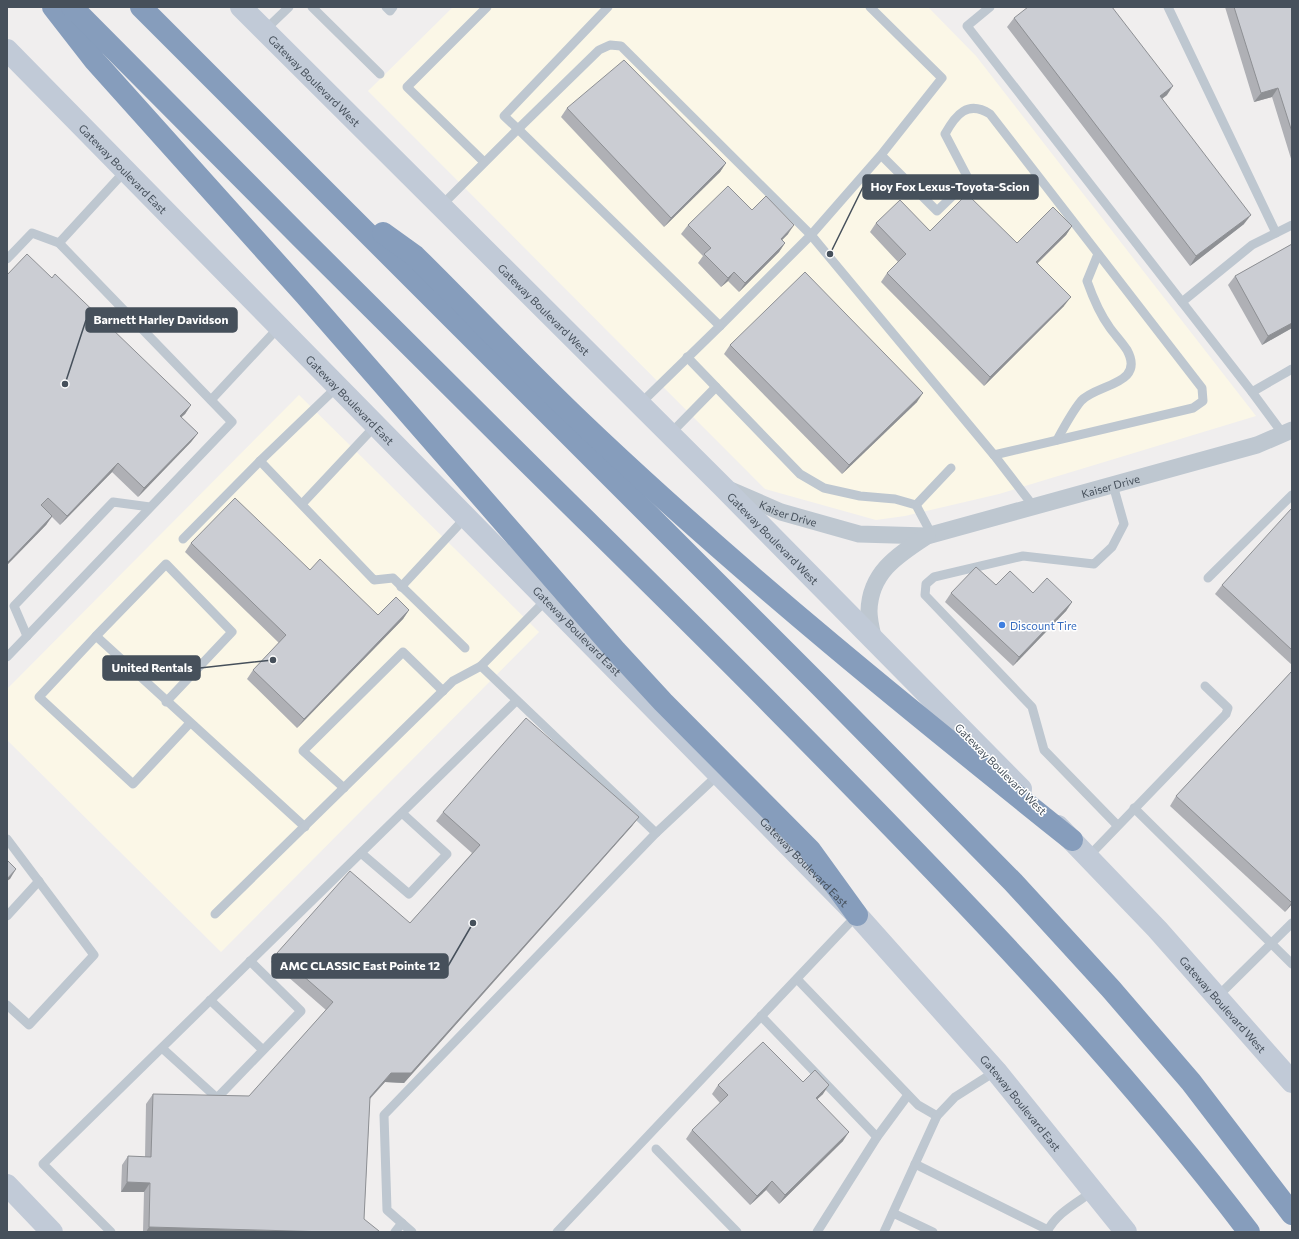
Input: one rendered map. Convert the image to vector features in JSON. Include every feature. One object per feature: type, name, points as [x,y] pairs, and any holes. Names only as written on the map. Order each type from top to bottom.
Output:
[{"type":"highway","points":[[53,7],[95,61],[306,295],[632,668],[663,702],[810,850],[857,915]]},
{"type":"highway","points":[[72,7],[197,134],[700,632],[931,867],[1101,1052],[1163,1124],[1249,1232]]},
{"type":"highway","points":[[141,7],[338,202],[1013,882],[1110,989],[1191,1082],[1292,1214]]},
{"type":"highway","points":[[338,202],[415,256],[600,440],[791,610],[1072,840]]},
{"type":"main road","name":"Gateway Boulevard West","points":[[241,7],[723,487],[1072,840],[1157,929],[1292,1082]]},
{"type":"main road","name":"Gateway Boulevard East","points":[[7,50],[857,915],[996,1071],[1126,1232]]},
{"type":"main road","points":[[7,1185],[52,1232]]},
{"type":"street","name":"Kaiser Drive","points":[[874,641],[869,611],[876,580],[882,570],[895,557],[929,536],[1257,445],[1287,432]]},
{"type":"street","name":"Kaiser Drive","points":[[723,487],[781,512],[859,534],[929,536]]},
{"type":"lane","points":[[265,30],[289,7]]},
{"type":"lane","points":[[312,7],[380,74]]},
{"type":"lane","points":[[386,7],[390,11],[393,7]]},
{"type":"lane","points":[[484,162],[407,87],[487,7]]},
{"type":"lane","points":[[608,7],[504,116],[720,326]]},
{"type":"lane","points":[[640,404],[811,235],[881,155],[942,78],[870,7]]},
{"type":"lane","points":[[990,7],[968,26],[1252,392],[1287,432]]},
{"type":"lane","points":[[1168,7],[1276,233]]},
{"type":"lane","points":[[441,206],[599,50],[610,45],[621,46],[811,235],[994,455],[1034,507]]},
{"type":"lane","points":[[881,155],[937,211],[969,180],[945,134],[952,121],[967,109],[980,108],[990,114],[1202,388],[1203,401],[1193,408],[994,455]]},
{"type":"lane","points":[[60,243],[126,170]]},
{"type":"lane","points":[[1182,302],[1252,245],[1292,225]]},
{"type":"lane","points":[[7,259],[32,233],[60,243],[232,422],[7,657]]},
{"type":"lane","points":[[1056,440],[1082,400],[1098,390],[1118,383],[1129,373],[1131,360],[1127,350],[1096,306],[1087,281],[1098,254]]},
{"type":"lane","points":[[211,400],[279,327]]},
{"type":"lane","points":[[688,358],[800,474],[824,488],[860,496],[896,499],[916,505]]},
{"type":"lane","points":[[1252,392],[1292,369]]},
{"type":"lane","points":[[183,539],[260,461],[338,386]]},
{"type":"lane","points":[[670,434],[716,387]]},
{"type":"lane","points":[[302,504],[376,425]]},
{"type":"lane","points":[[260,461],[374,580],[393,578],[465,648]]},
{"type":"lane","points":[[916,505],[951,468]]},
{"type":"lane","points":[[1113,485],[1124,524],[1112,547],[1094,564],[1023,556],[934,577],[926,584],[925,595],[1032,707],[1044,750],[1117,825]]},
{"type":"lane","points":[[1208,578],[1292,495]]},
{"type":"lane","points":[[27,636],[14,606],[113,502],[150,507]]},
{"type":"lane","points":[[916,505],[929,536]]},
{"type":"lane","points":[[401,587],[466,517]]},
{"type":"lane","points":[[166,702],[232,632],[166,564],[39,697],[132,784],[190,723]]},
{"type":"lane","points":[[215,914],[453,681],[481,666],[547,599]]},
{"type":"lane","points":[[96,636],[166,702],[305,827]]},
{"type":"lane","points":[[344,788],[303,751],[403,652],[443,691]]},
{"type":"lane","points":[[481,666],[656,833]]},
{"type":"lane","points":[[1088,857],[1117,825],[1226,714],[1228,708],[1205,686]]},
{"type":"lane","points":[[111,1232],[43,1164],[516,701]]},
{"type":"lane","points":[[412,1232],[387,1210],[384,1115],[656,833],[719,774]]},
{"type":"lane","points":[[1134,808],[1292,964]]},
{"type":"lane","points":[[361,853],[409,894],[446,854],[402,813]]},
{"type":"lane","points":[[7,839],[94,955],[29,1025],[7,1005]]},
{"type":"lane","points":[[7,916],[39,881]]},
{"type":"lane","points":[[557,1232],[857,915]]},
{"type":"lane","points":[[1217,997],[1292,923]]},
{"type":"lane","points":[[162,1048],[217,1098],[301,1011],[250,961]]},
{"type":"lane","points":[[797,979],[918,1106],[937,1116]]},
{"type":"lane","points":[[210,1000],[263,1050]]},
{"type":"lane","points":[[761,1016],[877,1136]]},
{"type":"lane","points":[[884,1232],[937,1116],[955,1097],[996,1071]]},
{"type":"lane","points":[[817,1232],[877,1136],[908,1095]]},
{"type":"lane","points":[[656,1149],[737,1232]]},
{"type":"lane","points":[[915,1164],[1048,1231],[1061,1214],[1093,1191]]},
{"type":"lane","points":[[892,1213],[933,1232]]},
{"type":"lane","points":[[395,1232],[402,1223]]},
{"type":"shaded area","points":[[453,7],[928,7],[976,56],[1256,416],[999,494],[905,516],[876,520],[765,489],[368,91]]},
{"type":"shaded area","points":[[299,395],[539,632],[221,952],[7,740],[7,689]]},
{"type":"building","points":[[1028,7],[1112,7],[1173,86],[1160,96],[1251,215],[1196,256],[1014,18]]},
{"type":"building","points":[[1234,7],[1292,7],[1292,132],[1278,88],[1261,93]]},
{"type":"building","points":[[624,60],[726,163],[671,218],[567,108]]},
{"type":"building","points":[[728,186],[752,210],[766,196],[794,225],[781,239],[785,243],[745,283],[734,272],[728,278],[704,254],[711,248],[688,225]]},
{"type":"building","points":[[967,194],[1017,243],[1053,207],[1072,226],[1036,262],[1071,297],[990,377],[887,273],[906,254],[876,223],[900,200],[930,231]]},
{"type":"building","points":[[1292,244],[1292,323],[1268,336],[1235,276]]},
{"type":"building","points":[[27,254],[52,278],[55,274],[191,405],[180,416],[198,433],[144,488],[118,463],[67,516],[48,498],[41,505],[52,516],[7,563],[7,275]]},
{"type":"building","points":[[805,272],[923,393],[849,465],[730,345]]},
{"type":"building","points":[[235,498],[310,570],[320,559],[378,615],[396,597],[409,610],[304,719],[253,670],[286,635],[191,543]]},
{"type":"building","points":[[1291,509],[1292,510],[1292,650],[1222,585]]},
{"type":"building","points":[[976,567],[996,585],[1010,571],[1033,593],[1047,578],[1072,602],[1019,657],[951,593]]},
{"type":"building","points":[[1292,671],[1292,902],[1291,902],[1176,796]]},
{"type":"building","points":[[526,718],[639,817],[411,1073],[391,1073],[370,1097],[364,1219],[379,1231],[329,1232],[149,1227],[150,1183],[127,1182],[128,1156],[151,1157],[153,1094],[249,1096],[333,1002],[277,953],[350,871],[410,923],[480,845],[443,812]]},
{"type":"building","points":[[7,860],[16,869],[7,879]]},
{"type":"building","points":[[763,1042],[803,1082],[815,1070],[829,1085],[816,1098],[849,1132],[785,1195],[772,1181],[757,1196],[692,1130],[728,1095],[718,1085]]},
{"type":"place","name":"Hoy Fox Lexus-Toyota-Scion","points":[[830,254]]},
{"type":"place","name":"Barnett Harley Davidson","points":[[65,384]]},
{"type":"place","name":"Discount Tire","points":[[1002,625]]},
{"type":"place","name":"United Rentals","points":[[273,660]]},
{"type":"place","name":"AMC CLASSIC East Pointe 12","points":[[473,923]]}]
